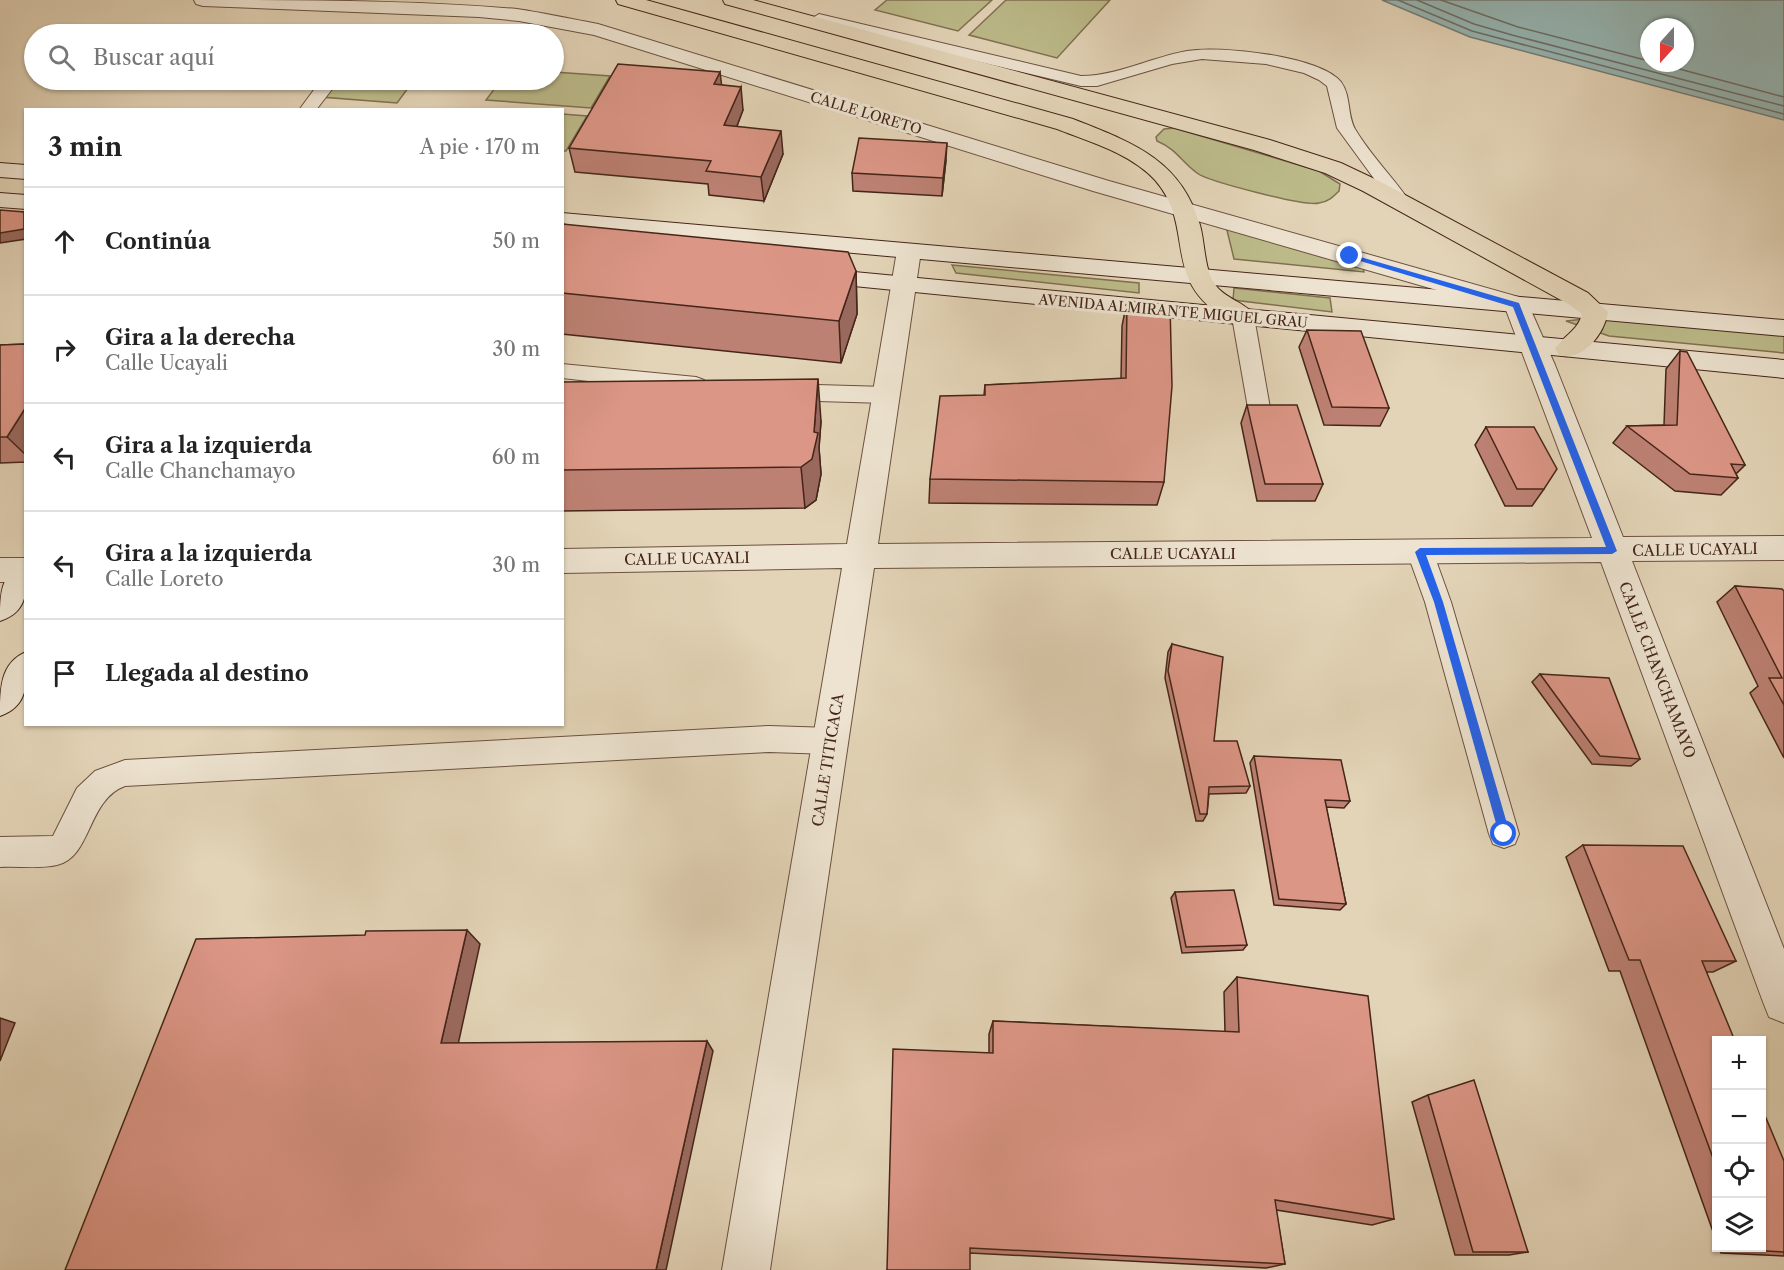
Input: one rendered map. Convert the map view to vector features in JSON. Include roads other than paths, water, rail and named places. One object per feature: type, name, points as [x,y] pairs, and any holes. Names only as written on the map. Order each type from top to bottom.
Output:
[{"type":"highway","points":[[625,0],[1074,128],[1123,147],[1157,171],[1171,185],[1183,209],[1199,275],[1205,289],[1217,301],[1243,317]]},
{"type":"highway","points":[[732,0],[1262,145],[1333,168],[1401,202],[1579,299],[1595,312],[1594,324],[1587,334],[1568,349]]},
{"type":"street","name":"CALLE LORETO","points":[[203,0],[479,11],[598,30],[1101,186],[1517,305]]},
{"type":"street","points":[[0,170],[24,172]]},
{"type":"street","points":[[0,200],[24,202]]},
{"type":"street","points":[[564,220],[1784,328]]},
{"type":"street","name":"CALLE TITICACA","points":[[746,1270],[909,251]]},
{"type":"street","name":"AVENIDA ALMIRANTE MIGUEL GRAU","points":[[786,274],[1784,369]]},
{"type":"street","name":"CALLE CHANCHAMAYO","points":[[1517,305],[1784,1002]]},
{"type":"street","name":"CALLE UCAYALI","points":[[564,561],[860,556],[1784,548]]},
{"type":"street","points":[[0,570],[24,572]]},
{"type":"street","points":[[0,608],[24,575]]},
{"type":"street","points":[[0,701],[24,669]]},
{"type":"lane","points":[[738,0],[1081,81],[1096,81],[1192,54],[1290,63],[1318,71],[1334,83],[1338,95],[1339,111],[1345,127],[1401,202]]},
{"type":"lane","points":[[309,108],[324,90]]},
{"type":"lane","points":[[1243,317],[1259,408]]},
{"type":"lane","points":[[564,371],[719,391],[610,398]]},
{"type":"lane","points":[[766,392],[886,395]]},
{"type":"lane","points":[[1420,552],[1438,602],[1504,834]]},
{"type":"lane","points":[[0,852],[56,851],[64,846],[88,798],[105,780],[125,773],[769,739],[831,741]]},
{"type":"water","points":[[1382,0],[1784,0],[1784,120],[1470,37]]}]
